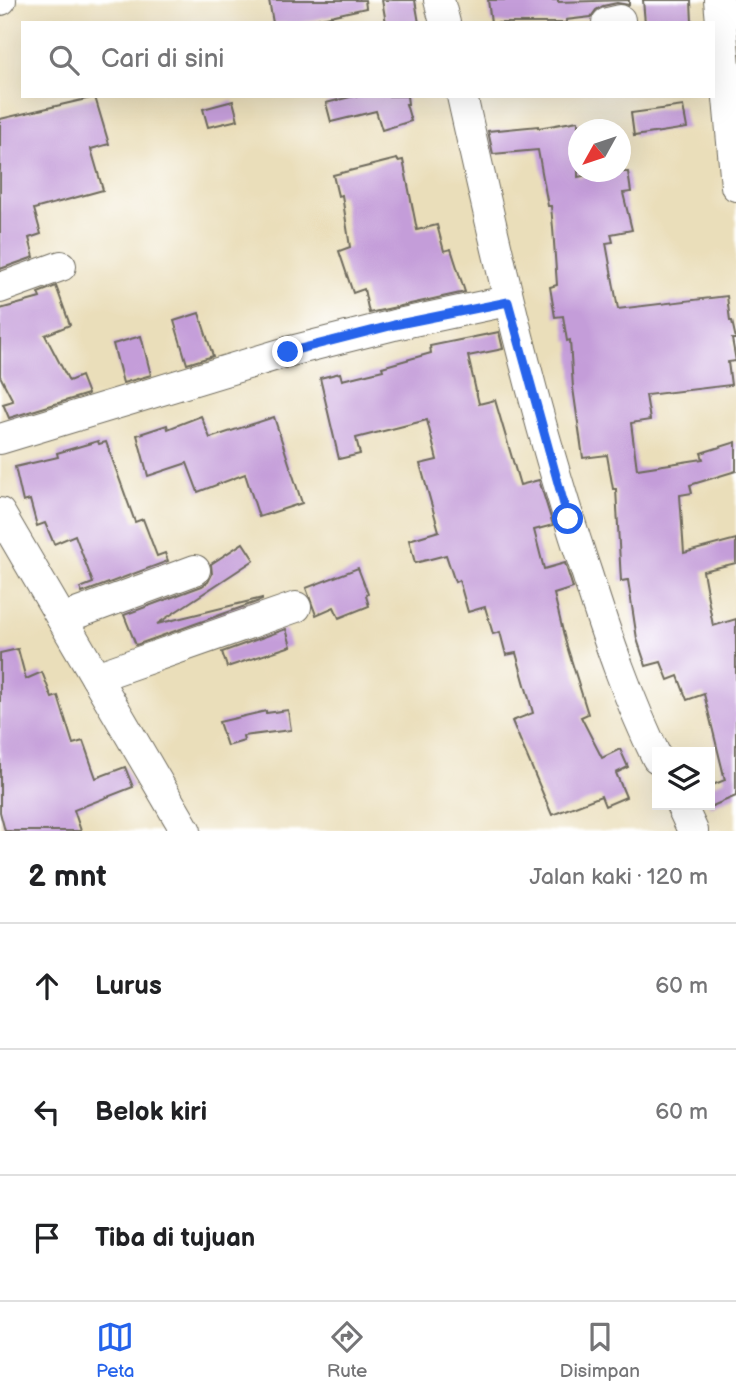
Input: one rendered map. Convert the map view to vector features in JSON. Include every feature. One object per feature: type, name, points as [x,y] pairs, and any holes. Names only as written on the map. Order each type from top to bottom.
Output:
[{"type":"street","points":[[439,0],[444,21]]},
{"type":"street","points":[[719,0],[736,186]]},
{"type":"street","points":[[462,98],[508,302],[568,519],[616,663],[652,747]]},
{"type":"street","points":[[0,288],[61,267]]},
{"type":"street","points":[[0,439],[288,352],[394,325],[508,302]]},
{"type":"street","points":[[0,514],[186,831]]},
{"type":"street","points":[[62,619],[195,570]]},
{"type":"street","points":[[96,677],[296,607]]},
{"type":"street","points":[[683,810],[693,831]]},
{"type":"building","points":[[269,0],[365,0],[366,8],[308,21],[273,21]]},
{"type":"building","points":[[382,0],[415,0],[419,21],[386,21]]},
{"type":"building","points":[[488,0],[629,0],[629,5],[617,3],[603,6],[591,17],[566,21],[491,21]]},
{"type":"building","points":[[643,0],[691,0],[692,21],[645,21]]},
{"type":"building","points":[[95,98],[109,144],[91,149],[103,190],[34,209],[41,234],[29,238],[34,257],[0,269],[0,119]]},
{"type":"building","points":[[346,98],[407,98],[406,104],[411,121],[382,130],[376,111],[331,122],[326,103]]},
{"type":"building","points":[[233,101],[238,120],[208,127],[203,109]]},
{"type":"building","points":[[683,106],[687,128],[634,136],[631,113]]},
{"type":"building","points":[[568,123],[568,182],[630,182],[631,192],[623,193],[632,230],[611,234],[613,242],[606,243],[618,309],[727,296],[730,321],[736,339],[732,339],[736,361],[728,362],[731,385],[646,395],[650,420],[631,423],[637,469],[703,459],[701,453],[736,442],[736,471],[690,485],[692,493],[680,495],[684,553],[736,539],[736,563],[703,571],[713,626],[736,619],[736,796],[715,805],[715,784],[725,780],[704,694],[687,700],[678,676],[668,680],[661,662],[646,666],[637,639],[628,580],[621,581],[616,489],[613,489],[607,455],[583,458],[573,388],[570,340],[567,341],[563,316],[555,317],[550,287],[557,285],[553,228],[551,206],[548,206],[538,150],[493,154],[488,131],[538,128]]},
{"type":"building","points":[[397,159],[403,160],[417,230],[437,225],[444,251],[451,249],[465,292],[369,313],[364,289],[353,293],[339,251],[350,247],[342,195],[338,196],[333,175]]},
{"type":"building","points":[[56,286],[70,325],[45,335],[69,381],[81,376],[88,394],[9,418],[3,404],[13,401],[0,376],[0,309],[40,298],[38,293]]},
{"type":"building","points":[[199,313],[213,356],[187,364],[174,321]]},
{"type":"building","points":[[499,332],[503,349],[468,356],[479,404],[495,400],[520,485],[539,480],[553,525],[534,530],[544,569],[565,563],[573,588],[554,594],[588,714],[581,717],[602,758],[620,749],[628,767],[616,773],[626,797],[605,806],[601,796],[552,815],[512,721],[533,713],[516,653],[506,655],[500,632],[493,634],[485,607],[468,612],[459,580],[455,582],[446,555],[415,563],[409,540],[439,531],[420,464],[437,460],[427,420],[356,438],[360,454],[339,459],[320,378],[340,373],[342,380],[383,370],[382,367],[431,353],[430,346]]},
{"type":"building","points":[[141,336],[151,375],[123,383],[113,344]]},
{"type":"building","points":[[201,416],[210,438],[274,417],[302,503],[259,517],[245,474],[198,492],[187,463],[148,476],[137,435],[167,425],[168,429]]},
{"type":"building","points":[[98,441],[99,444],[106,442],[135,522],[143,519],[157,556],[165,553],[168,561],[82,593],[80,588],[93,583],[75,535],[54,544],[45,523],[37,526],[30,500],[23,502],[15,467],[58,457],[57,453]]},
{"type":"building","points":[[243,543],[254,560],[157,624],[262,600],[136,645],[124,615],[202,586],[212,574],[211,564]]},
{"type":"building","points":[[358,568],[368,594],[366,596],[369,606],[339,618],[334,607],[316,615],[306,588]]},
{"type":"building","points":[[286,629],[291,646],[227,667],[222,652]]},
{"type":"building","points":[[18,649],[26,679],[42,672],[52,698],[58,696],[73,744],[83,741],[96,778],[125,767],[133,787],[74,810],[81,831],[5,831],[0,812],[0,653]]},
{"type":"building","points":[[288,710],[291,730],[243,736],[244,741],[227,746],[219,722],[266,711]]},
{"type":"route","points":[[288,352],[394,325],[508,302],[568,519]]}]
